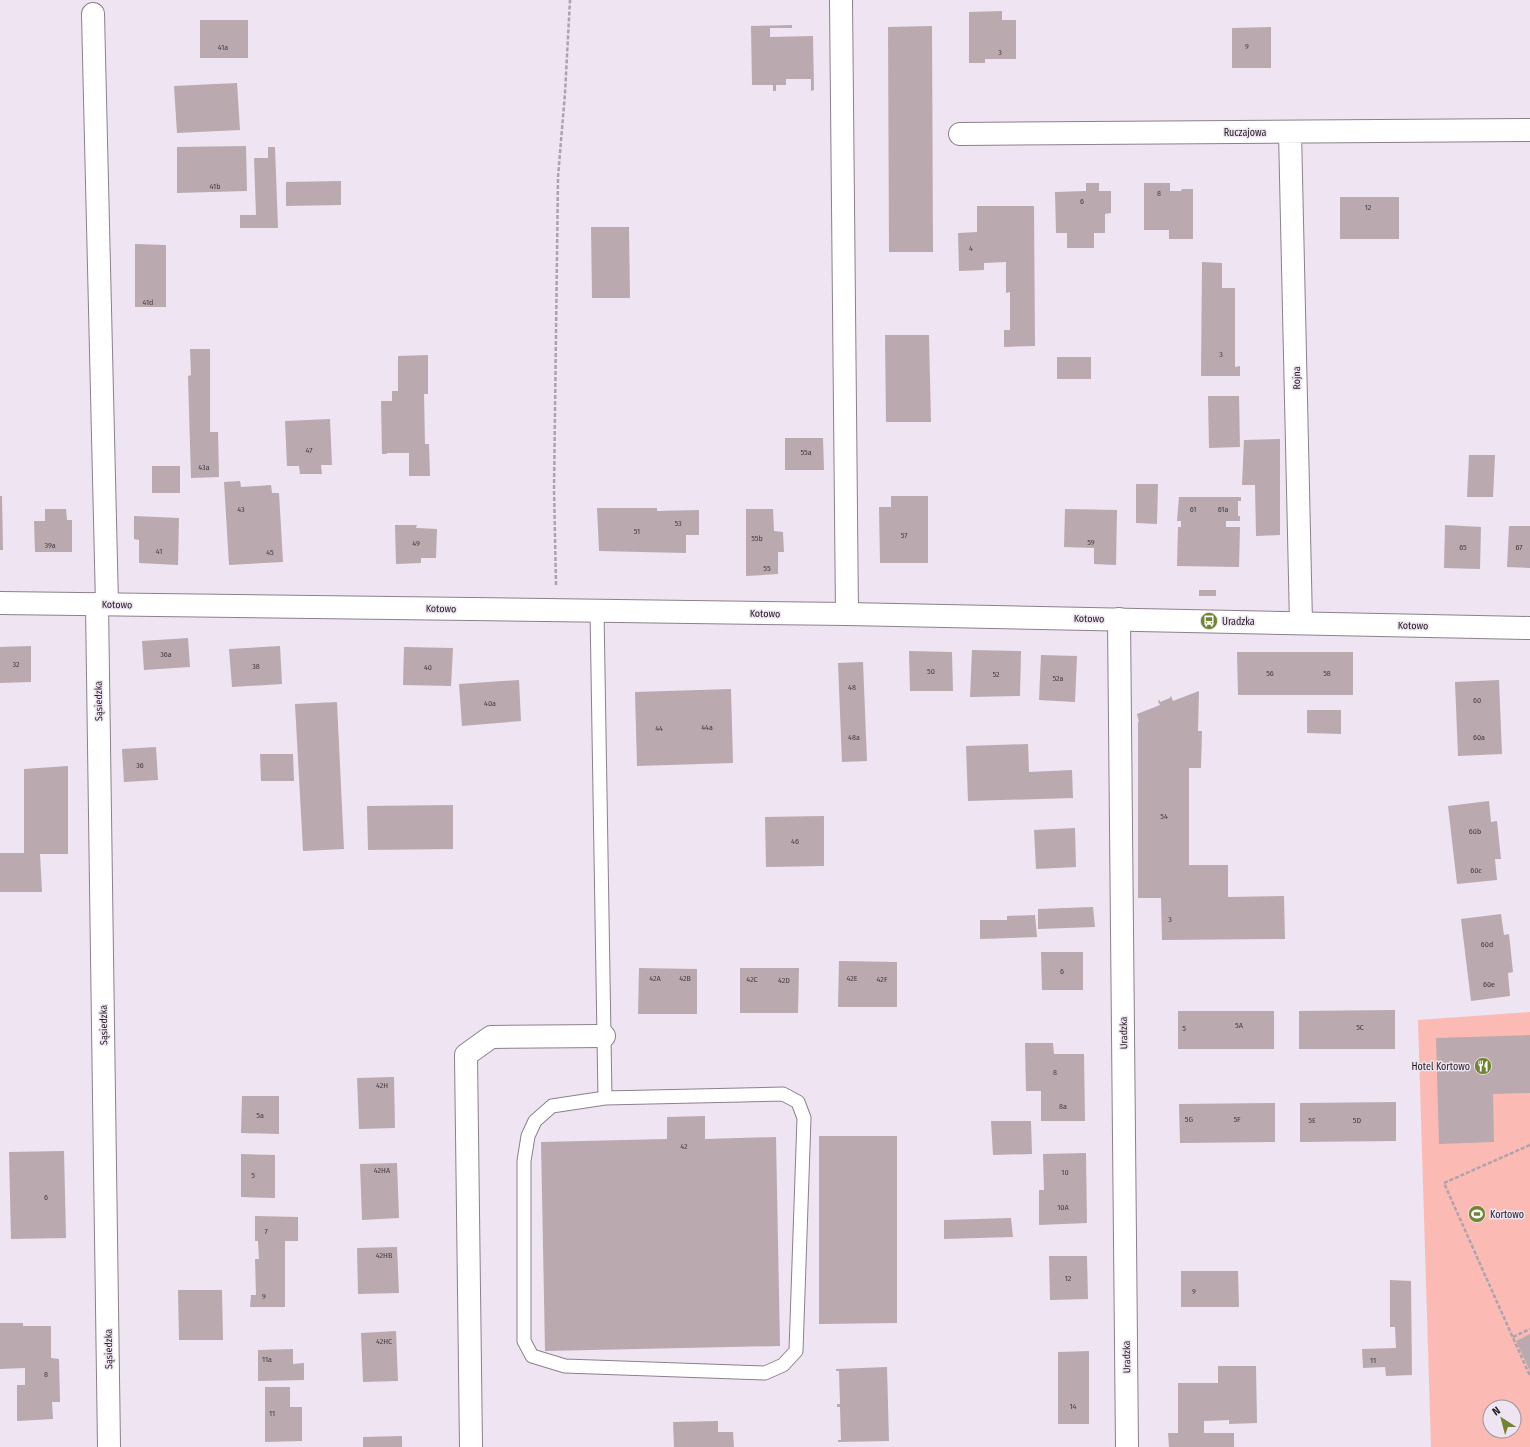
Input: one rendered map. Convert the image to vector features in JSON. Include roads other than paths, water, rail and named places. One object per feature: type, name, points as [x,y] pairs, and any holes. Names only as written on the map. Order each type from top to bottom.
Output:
[{"type":"street","points":[[841,0],[847,614]]},
{"type":"street","name":"Sąsiedzka","points":[[93,14],[102,604],[109,1447]]},
{"type":"street","name":"Ruczajowa","points":[[960,134],[1530,130]]},
{"type":"street","name":"Rojna","points":[[1290,132],[1301,623]]},
{"type":"street","name":"Kotowo","points":[[0,603],[847,614],[1530,628]]},
{"type":"street","name":"Uradzka","points":[[1119,619],[1127,1447]]},
{"type":"street","points":[[471,1447],[466,1055],[491,1037],[604,1036]]},
{"type":"lane","points":[[597,610],[605,1098]]},
{"type":"lane","points":[[783,1094],[798,1102],[804,1118],[796,1351],[783,1365],[765,1373],[750,1373],[565,1366],[532,1356],[524,1341],[524,1161],[528,1136],[535,1122],[552,1106],[605,1098],[783,1094]]},
{"type":"place","name":"Uradzka","points":[[1209,621]]},
{"type":"place","name":"Hotel Kortowo","points":[[1483,1066]]},
{"type":"place","name":"Kortowo","points":[[1477,1214]]}]
